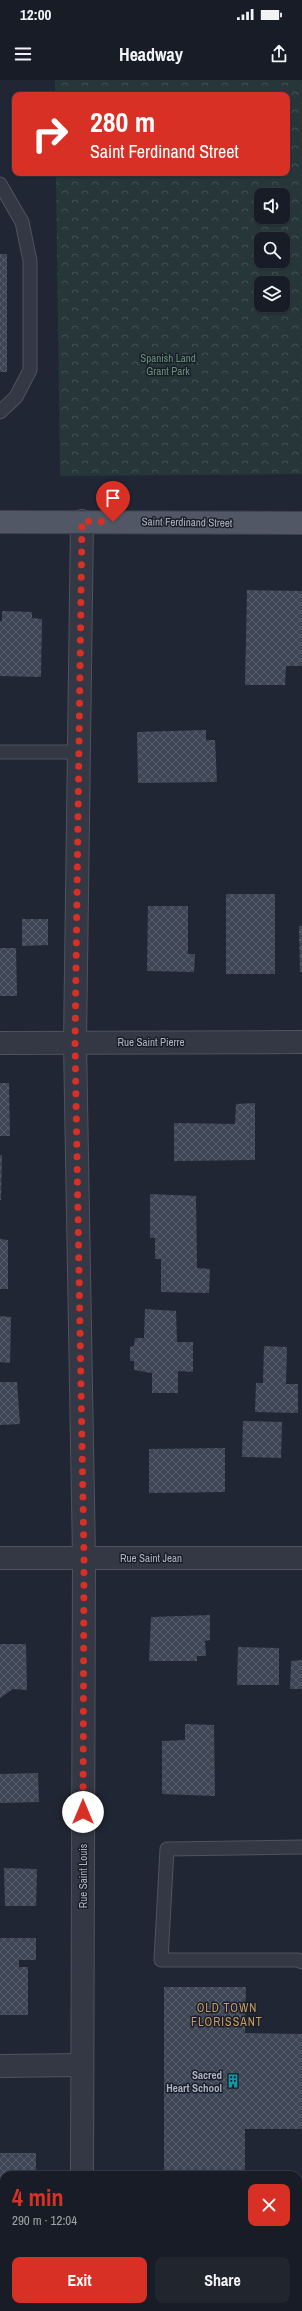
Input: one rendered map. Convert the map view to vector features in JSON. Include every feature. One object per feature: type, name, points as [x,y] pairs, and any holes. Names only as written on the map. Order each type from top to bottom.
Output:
[{"type":"main road","name":"Saint Ferdinand Street","points":[[0,522],[82,521],[302,524]]},
{"type":"street","name":"Rue Saint Louis","points":[[82,521],[75,1043],[84,1558],[82,2171]]},
{"type":"street","name":"Rue Saint Pierre","points":[[0,1043],[302,1042]]},
{"type":"street","name":"Rue Saint Jean","points":[[0,1558],[302,1558]]},
{"type":"street","points":[[0,2066],[82,2066]]},
{"type":"lane","points":[[0,184],[22,222],[30,261],[30,370],[16,397],[0,412]]},
{"type":"lane","points":[[0,752],[79,752]]},
{"type":"lane","points":[[301,1959],[161,1960],[166,1849],[302,1847]]},
{"type":"green space","name":"Spanish Land Grant Park","points":[[55,80],[302,80],[302,474],[60,476],[56,176],[290,176],[290,92],[55,92]]},
{"type":"building","points":[[0,254],[7,254],[7,372],[0,372]]},
{"type":"building","points":[[247,590],[302,591],[302,666],[286,666],[285,685],[245,685]]},
{"type":"building","points":[[2,611],[32,612],[32,618],[42,619],[41,677],[0,676],[0,621],[2,621]]},
{"type":"building","points":[[206,730],[206,740],[215,740],[217,782],[138,783],[137,732]]},
{"type":"building","points":[[226,894],[275,894],[275,974],[226,974]]},
{"type":"building","points":[[148,906],[188,906],[188,954],[195,954],[194,972],[147,971]]},
{"type":"building","points":[[22,919],[48,919],[48,945],[22,946]]},
{"type":"building","points":[[299,926],[302,926],[302,972],[300,972]]},
{"type":"building","points":[[0,948],[16,948],[17,996],[0,996]]},
{"type":"building","points":[[0,1083],[9,1083],[10,1136],[0,1136]]},
{"type":"building","points":[[255,1103],[255,1160],[174,1161],[174,1123],[235,1124],[236,1104]]},
{"type":"building","points":[[0,1155],[2,1155],[1,1200],[0,1200]]},
{"type":"building","points":[[150,1194],[196,1196],[197,1268],[210,1269],[209,1293],[161,1292],[161,1259],[155,1259],[155,1238],[150,1238]]},
{"type":"building","points":[[0,1239],[8,1240],[8,1289],[0,1289]]},
{"type":"building","points":[[145,1309],[176,1311],[177,1342],[193,1342],[193,1372],[178,1371],[178,1393],[152,1393],[152,1373],[134,1370],[134,1361],[130,1361],[130,1347],[134,1346],[135,1338],[144,1338]]},
{"type":"building","points":[[0,1316],[11,1317],[10,1363],[0,1362]]},
{"type":"building","points":[[264,1346],[287,1347],[286,1384],[298,1384],[298,1413],[255,1412],[256,1383],[263,1383]]},
{"type":"building","points":[[0,1382],[17,1382],[20,1424],[0,1425]]},
{"type":"building","points":[[243,1421],[282,1422],[281,1458],[242,1457]]},
{"type":"building","points":[[225,1448],[225,1492],[149,1493],[149,1449]]},
{"type":"building","points":[[210,1615],[210,1640],[205,1641],[206,1656],[197,1656],[197,1661],[149,1661],[151,1617]]},
{"type":"building","points":[[0,1644],[26,1644],[27,1690],[13,1689],[0,1698]]},
{"type":"building","points":[[238,1647],[279,1648],[279,1685],[237,1685]]},
{"type":"building","points":[[302,1660],[302,1689],[290,1689],[291,1661]]},
{"type":"building","points":[[185,1724],[214,1725],[215,1796],[162,1794],[162,1741],[185,1740]]},
{"type":"building","points":[[38,1773],[39,1802],[0,1803],[0,1774]]},
{"type":"building","points":[[4,1868],[37,1869],[36,1906],[5,1906]]},
{"type":"building","points":[[0,1938],[36,1938],[36,1960],[19,1960],[19,1967],[28,1967],[28,2015],[0,2015]]},
{"type":"building","name":"Sacred Heart School","points":[[164,1987],[246,1987],[245,2033],[302,2034],[302,2129],[245,2129],[245,2171],[164,2171]]},
{"type":"building","points":[[0,2153],[36,2153],[36,2171],[0,2171]]},
{"type":"place","name":"Sacred Heart School","points":[[233,2081]]},
{"type":"district","name":"OLD TOWN FLORISSANT","points":[[227,2015]]},
{"type":"route","points":[[83,1812],[84,1558],[75,1043],[82,521],[113,522]]}]
